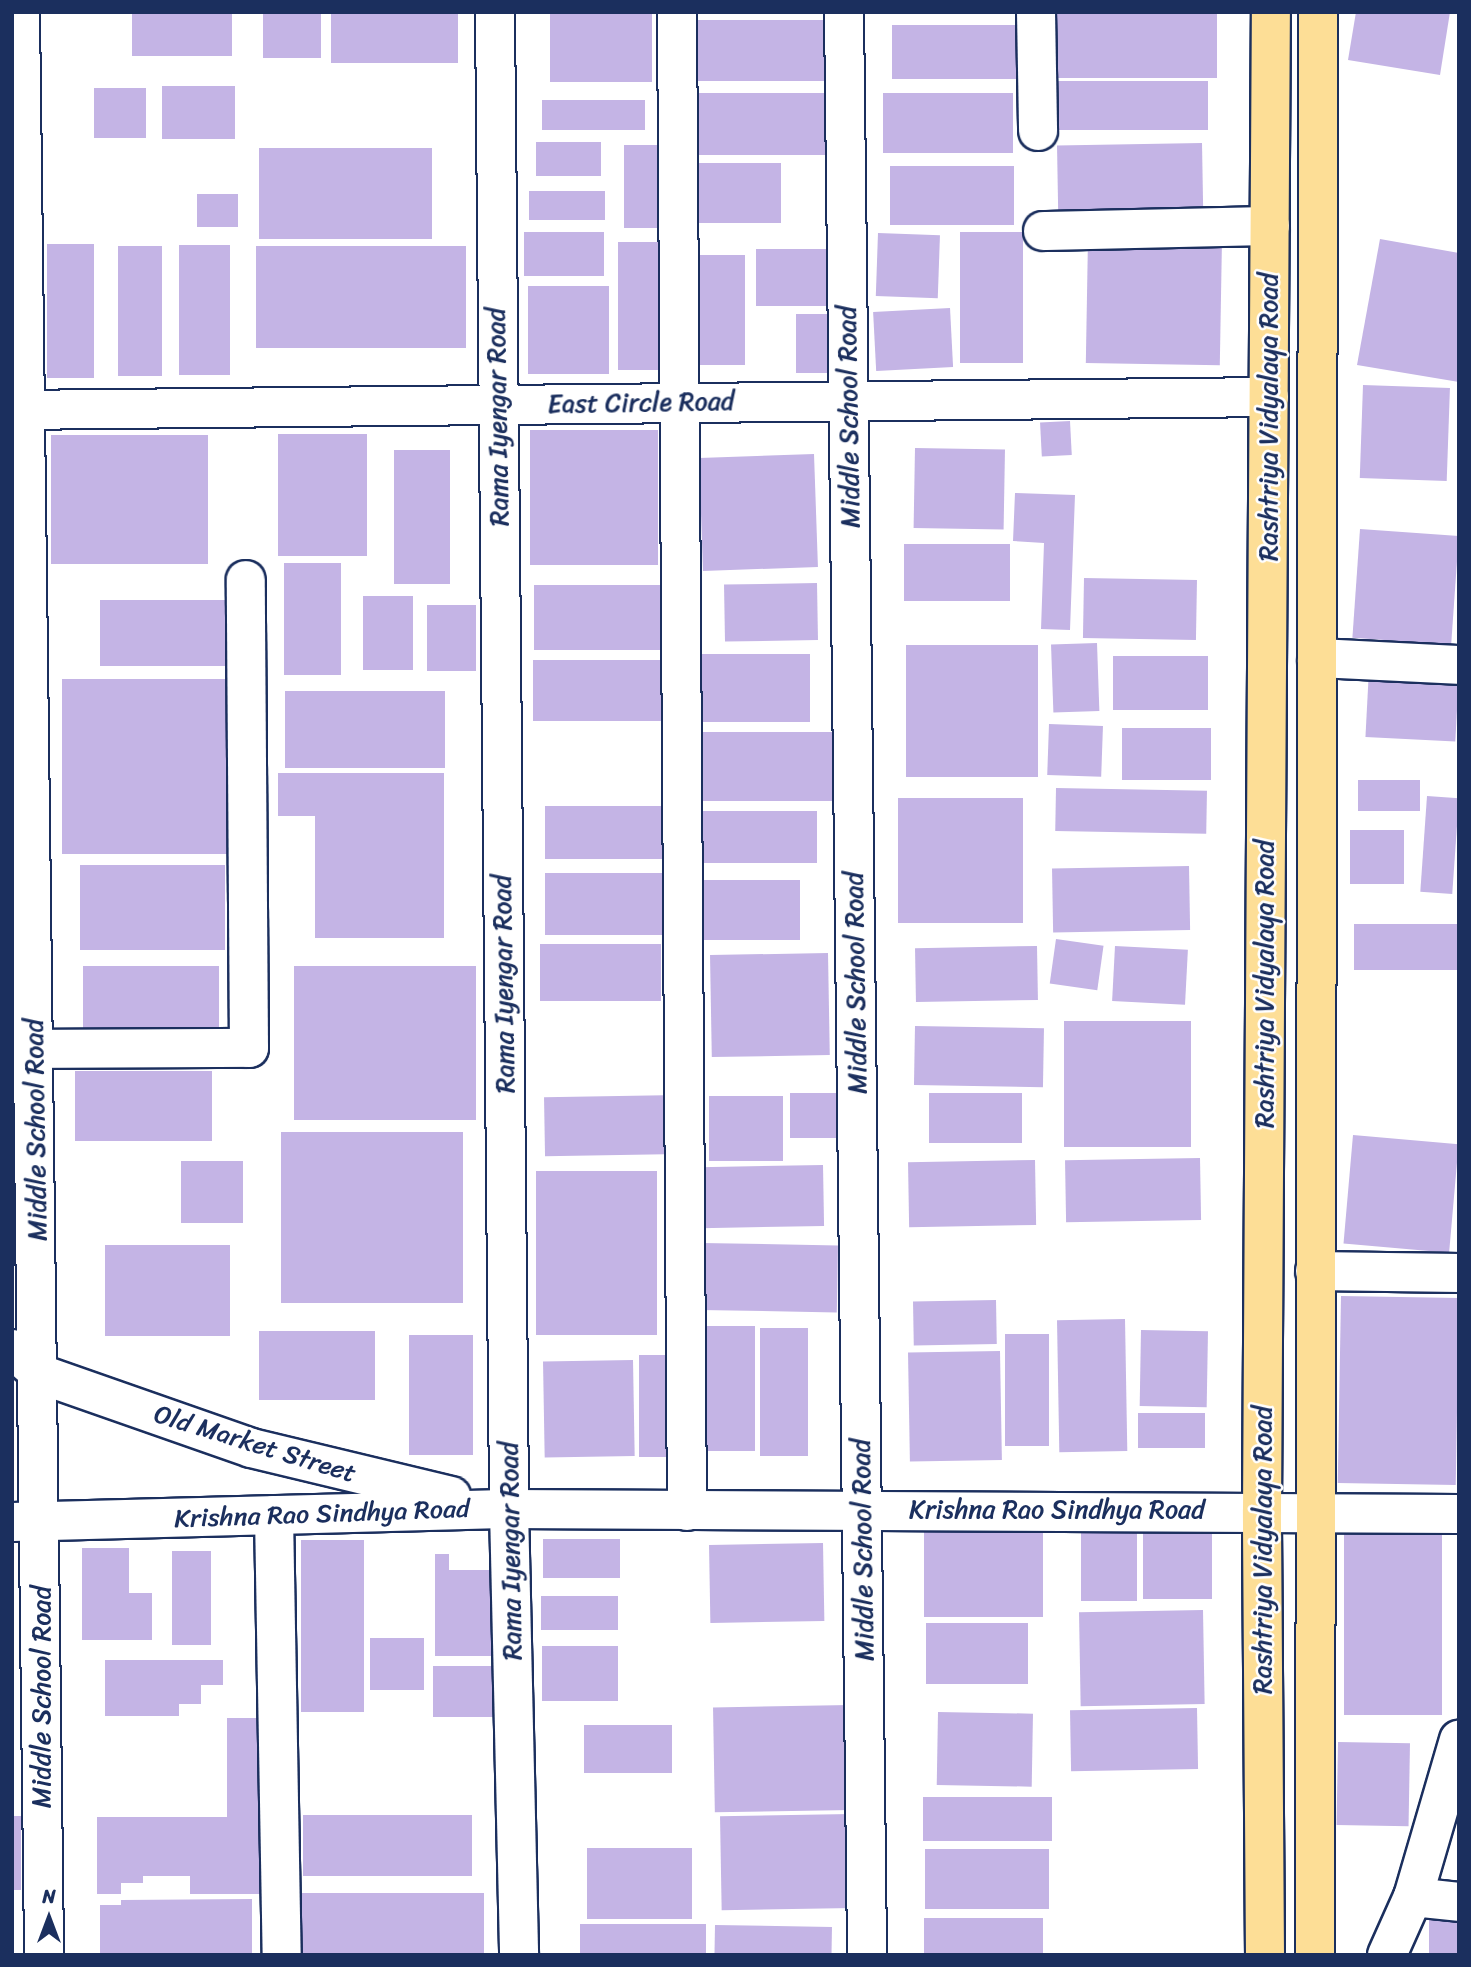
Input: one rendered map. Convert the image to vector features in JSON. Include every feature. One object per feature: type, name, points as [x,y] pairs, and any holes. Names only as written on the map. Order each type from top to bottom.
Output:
[{"type":"main road","name":"Rashtriya Vidyalaya Road","points":[[1265,1955],[1262,1510],[1271,12]]},
{"type":"main road","name":"Rashtriya Vidyalaya Road","points":[[1315,1955],[1318,12]]},
{"type":"street","name":"Middle School Road","points":[[20,12],[20,410],[40,1374],[27,1522],[44,1955]]},
{"type":"street","name":"Rama Iyengar Road","points":[[495,12],[509,1509],[519,1955]]},
{"type":"street","points":[[677,12],[683,402],[687,1511]]},
{"type":"street","name":"Middle School Road","points":[[844,12],[867,1955]]},
{"type":"street","points":[[1036,12],[1038,131]]},
{"type":"street","points":[[1043,231],[1270,226]]},
{"type":"street","name":"East Circle Road","points":[[20,410],[1269,397]]},
{"type":"street","points":[[34,1049],[249,1048],[246,580]]},
{"type":"street","points":[[1317,658],[1459,665]]},
{"type":"street","points":[[1315,1271],[1459,1273]]},
{"type":"street","name":"Old Market Street","points":[[12,1349],[40,1374],[251,1448],[509,1509]]},
{"type":"street","name":"Krishna Rao Sindhya Road","points":[[27,1522],[509,1509],[1262,1510],[1459,1514]]},
{"type":"street","points":[[274,1515],[282,1955]]},
{"type":"street","points":[[1387,1955],[1413,1897],[1459,1740]]},
{"type":"street","points":[[1413,1897],[1459,1902]]},
{"type":"building","points":[[132,12],[232,12],[232,56],[132,56]]},
{"type":"building","points":[[263,12],[321,12],[321,58],[263,58]]},
{"type":"building","points":[[331,12],[458,12],[458,63],[331,63]]},
{"type":"building","points":[[550,12],[652,12],[652,82],[550,82]]},
{"type":"building","points":[[1051,12],[1217,12],[1217,78],[1051,78]]},
{"type":"building","points":[[1356,12],[1450,12],[1440,75],[1348,60]]},
{"type":"building","points":[[696,20],[824,20],[824,81],[696,81]]},
{"type":"building","points":[[892,25],[1019,25],[1019,79],[892,79]]},
{"type":"building","points":[[1055,81],[1208,81],[1208,130],[1055,130]]},
{"type":"building","points":[[162,86],[235,86],[235,139],[162,139]]},
{"type":"building","points":[[94,88],[146,88],[146,138],[94,138]]},
{"type":"building","points":[[694,93],[832,93],[832,155],[694,155]]},
{"type":"building","points":[[883,93],[1013,93],[1013,153],[883,153]]},
{"type":"building","points":[[542,100],[645,100],[645,130],[542,130]]},
{"type":"building","points":[[536,142],[601,142],[601,176],[536,176]]},
{"type":"building","points":[[1202,143],[1203,221],[1058,224],[1057,146]]},
{"type":"building","points":[[624,145],[669,145],[669,228],[624,228]]},
{"type":"building","points":[[259,148],[432,148],[432,239],[259,239]]},
{"type":"building","points":[[690,163],[781,163],[781,223],[690,223]]},
{"type":"building","points":[[890,166],[1014,166],[1014,225],[890,225]]},
{"type":"building","points":[[529,191],[605,191],[605,220],[529,220]]},
{"type":"building","points":[[197,194],[238,194],[238,227],[197,227]]},
{"type":"building","points":[[524,232],[604,232],[604,276],[524,276]]},
{"type":"building","points":[[960,232],[1023,232],[1023,363],[960,363]]},
{"type":"building","points":[[878,233],[940,235],[938,298],[876,296]]},
{"type":"building","points":[[1088,238],[1222,240],[1220,365],[1086,363]]},
{"type":"building","points":[[1380,239],[1459,253],[1459,382],[1357,365]]},
{"type":"building","points":[[618,242],[670,242],[670,370],[618,370]]},
{"type":"building","points":[[47,244],[94,244],[94,378],[47,378]]},
{"type":"building","points":[[179,245],[230,245],[230,375],[179,375]]},
{"type":"building","points":[[118,246],[162,246],[162,376],[118,376]]},
{"type":"building","points":[[256,246],[466,246],[466,348],[256,348]]},
{"type":"building","points":[[756,249],[833,249],[833,306],[756,306]]},
{"type":"building","points":[[690,255],[745,255],[745,365],[690,365]]},
{"type":"building","points":[[528,286],[609,286],[609,374],[528,374]]},
{"type":"building","points":[[950,308],[953,367],[876,371],[873,312]]},
{"type":"building","points":[[796,314],[835,314],[835,373],[796,373]]},
{"type":"building","points":[[1363,385],[1450,388],[1447,481],[1360,478]]},
{"type":"building","points":[[1070,421],[1072,455],[1042,457],[1040,423]]},
{"type":"building","points":[[530,430],[658,430],[658,565],[530,565]]},
{"type":"building","points":[[278,434],[367,434],[367,556],[278,556]]},
{"type":"building","points":[[51,435],[208,435],[208,564],[51,564]]},
{"type":"building","points":[[915,448],[1005,450],[1004,530],[914,528]]},
{"type":"building","points":[[394,450],[450,450],[450,584],[394,584]]},
{"type":"building","points":[[814,454],[818,567],[703,571],[699,458]]},
{"type":"building","points":[[1015,493],[1075,495],[1070,630],[1041,629],[1044,543],[1013,541]]},
{"type":"building","points":[[1360,529],[1459,536],[1451,645],[1352,638]]},
{"type":"building","points":[[904,544],[1010,544],[1010,601],[904,601]]},
{"type":"building","points":[[284,563],[341,563],[341,675],[284,675]]},
{"type":"building","points":[[1084,578],[1197,580],[1196,640],[1083,638]]},
{"type":"building","points":[[817,583],[818,640],[725,642],[724,585]]},
{"type":"building","points":[[534,585],[674,585],[674,650],[534,650]]},
{"type":"building","points":[[363,596],[413,596],[413,670],[363,670]]},
{"type":"building","points":[[100,600],[227,600],[227,666],[100,666]]},
{"type":"building","points":[[427,605],[476,605],[476,671],[427,671]]},
{"type":"building","points":[[1097,643],[1099,711],[1053,713],[1051,645]]},
{"type":"building","points":[[906,645],[1038,645],[1038,777],[906,777]]},
{"type":"building","points":[[697,654],[810,654],[810,722],[697,722]]},
{"type":"building","points":[[1113,656],[1208,656],[1208,710],[1113,710]]},
{"type":"building","points":[[533,660],[666,660],[666,721],[533,721]]},
{"type":"building","points":[[1369,669],[1459,674],[1455,742],[1365,737]]},
{"type":"building","points":[[62,679],[238,679],[238,854],[62,854]]},
{"type":"building","points":[[285,691],[445,691],[445,768],[285,768]]},
{"type":"building","points":[[1049,724],[1103,726],[1101,777],[1047,775]]},
{"type":"building","points":[[1122,728],[1211,728],[1211,780],[1122,780]]},
{"type":"building","points":[[690,732],[832,732],[832,801],[690,801]]},
{"type":"building","points":[[278,773],[444,773],[444,938],[315,938],[315,816],[278,816]]},
{"type":"building","points":[[1358,780],[1420,780],[1420,811],[1358,811]]},
{"type":"building","points":[[1056,788],[1207,791],[1206,834],[1055,831]]},
{"type":"building","points":[[1427,796],[1459,798],[1452,894],[1420,892]]},
{"type":"building","points":[[898,798],[1023,798],[1023,923],[898,923]]},
{"type":"building","points":[[545,806],[674,806],[674,859],[545,859]]},
{"type":"building","points":[[695,811],[817,811],[817,863],[695,863]]},
{"type":"building","points":[[1350,830],[1404,830],[1404,884],[1350,884]]},
{"type":"building","points":[[80,865],[225,865],[225,950],[80,950]]},
{"type":"building","points":[[1189,866],[1190,930],[1053,932],[1052,868]]},
{"type":"building","points":[[545,873],[672,873],[672,935],[545,935]]},
{"type":"building","points":[[689,880],[800,880],[800,940],[689,940]]},
{"type":"building","points":[[1354,924],[1459,924],[1459,970],[1354,970]]},
{"type":"building","points":[[1056,939],[1104,946],[1097,990],[1050,984]]},
{"type":"building","points":[[540,944],[661,944],[661,1001],[540,1001]]},
{"type":"building","points":[[1037,946],[1038,1000],[916,1002],[915,948]]},
{"type":"building","points":[[1115,946],[1188,950],[1185,1005],[1112,1001]]},
{"type":"building","points":[[828,953],[830,1055],[712,1057],[710,955]]},
{"type":"building","points":[[83,966],[219,966],[219,1045],[83,1045]]},
{"type":"building","points":[[294,966],[476,966],[476,1120],[294,1120]]},
{"type":"building","points":[[1064,1021],[1191,1021],[1191,1147],[1064,1147]]},
{"type":"building","points":[[915,1026],[1044,1028],[1043,1087],[914,1085]]},
{"type":"building","points":[[75,1071],[212,1071],[212,1141],[75,1141]]},
{"type":"building","points":[[790,1093],[848,1093],[848,1138],[790,1138]]},
{"type":"building","points":[[929,1093],[1022,1093],[1022,1143],[929,1143]]},
{"type":"building","points":[[679,1095],[680,1154],[545,1156],[544,1097]]},
{"type":"building","points":[[709,1096],[783,1096],[783,1161],[709,1161]]},
{"type":"building","points":[[281,1132],[463,1132],[463,1303],[281,1303]]},
{"type":"building","points":[[1353,1135],[1459,1144],[1449,1253],[1344,1244]]},
{"type":"building","points":[[1200,1158],[1201,1220],[1066,1222],[1065,1160]]},
{"type":"building","points":[[1035,1160],[1036,1225],[909,1227],[908,1162]]},
{"type":"building","points":[[181,1161],[243,1161],[243,1223],[181,1223]]},
{"type":"building","points":[[823,1165],[824,1226],[700,1228],[699,1167]]},
{"type":"building","points":[[536,1171],[657,1171],[657,1335],[536,1335]]},
{"type":"building","points":[[701,1243],[838,1245],[837,1312],[700,1310]]},
{"type":"building","points":[[105,1245],[230,1245],[230,1336],[105,1336]]},
{"type":"building","points":[[1341,1296],[1459,1298],[1456,1485],[1338,1483]]},
{"type":"building","points":[[996,1300],[997,1344],[914,1345],[913,1301]]},
{"type":"building","points":[[1125,1319],[1127,1451],[1059,1452],[1057,1320]]},
{"type":"building","points":[[700,1326],[755,1326],[755,1451],[700,1451]]},
{"type":"building","points":[[760,1328],[808,1328],[808,1456],[760,1456]]},
{"type":"building","points":[[1141,1330],[1208,1331],[1207,1407],[1140,1406]]},
{"type":"building","points":[[259,1331],[375,1331],[375,1400],[259,1400]]},
{"type":"building","points":[[1005,1334],[1049,1334],[1049,1446],[1005,1446]]},
{"type":"building","points":[[409,1335],[473,1335],[473,1455],[409,1455]]},
{"type":"building","points":[[1000,1351],[1002,1460],[910,1462],[908,1353]]},
{"type":"building","points":[[639,1355],[681,1355],[681,1457],[639,1457]]},
{"type":"building","points":[[633,1360],[635,1456],[545,1458],[543,1362]]},
{"type":"building","points":[[1138,1413],[1205,1413],[1205,1448],[1138,1448]]},
{"type":"building","points":[[1143,1525],[1212,1525],[1212,1599],[1143,1599]]},
{"type":"building","points":[[1081,1526],[1137,1526],[1137,1601],[1081,1601]]},
{"type":"building","points":[[924,1530],[1043,1530],[1043,1617],[924,1617]]},
{"type":"building","points":[[1344,1530],[1442,1530],[1442,1715],[1344,1715]]},
{"type":"building","points":[[543,1539],[620,1539],[620,1578],[543,1578]]},
{"type":"building","points":[[301,1540],[364,1540],[364,1712],[301,1712]]},
{"type":"building","points":[[823,1543],[824,1621],[710,1623],[709,1545]]},
{"type":"building","points":[[82,1548],[129,1548],[129,1593],[152,1593],[152,1640],[82,1640]]},
{"type":"building","points":[[172,1551],[211,1551],[211,1645],[172,1645]]},
{"type":"building","points":[[435,1554],[449,1554],[449,1570],[492,1570],[492,1656],[435,1656]]},
{"type":"building","points":[[541,1596],[618,1596],[618,1630],[541,1630]]},
{"type":"building","points":[[1203,1610],[1205,1704],[1081,1706],[1079,1612]]},
{"type":"building","points":[[926,1623],[1028,1623],[1028,1684],[926,1684]]},
{"type":"building","points":[[370,1638],[424,1638],[424,1690],[370,1690]]},
{"type":"building","points":[[542,1646],[618,1646],[618,1701],[542,1701]]},
{"type":"building","points":[[105,1660],[223,1660],[223,1685],[201,1685],[201,1704],[179,1704],[179,1716],[105,1716]]},
{"type":"building","points":[[433,1666],[498,1666],[498,1717],[433,1717]]},
{"type":"building","points":[[850,1705],[852,1810],[715,1812],[713,1707]]},
{"type":"building","points":[[1197,1708],[1198,1769],[1071,1771],[1070,1710]]},
{"type":"building","points":[[938,1712],[1033,1714],[1032,1787],[937,1785]]},
{"type":"building","points":[[227,1718],[277,1718],[277,1894],[190,1894],[190,1876],[143,1876],[143,1883],[121,1883],[121,1894],[97,1894],[97,1817],[227,1817]]},
{"type":"building","points":[[584,1725],[672,1725],[672,1773],[584,1773]]},
{"type":"building","points":[[1338,1742],[1410,1743],[1409,1826],[1337,1825]]},
{"type":"building","points":[[923,1797],[1052,1797],[1052,1841],[923,1841]]},
{"type":"building","points":[[851,1814],[853,1908],[722,1910],[720,1816]]},
{"type":"building","points":[[303,1815],[472,1815],[472,1876],[303,1876]]},
{"type":"building","points":[[12,1816],[21,1816],[21,1890],[12,1890]]},
{"type":"building","points":[[587,1848],[692,1848],[692,1919],[587,1919]]},
{"type":"building","points":[[925,1849],[1049,1849],[1049,1909],[925,1909]]},
{"type":"building","points":[[300,1893],[484,1893],[484,1955],[300,1955]]},
{"type":"building","points":[[252,1899],[252,1955],[100,1955],[100,1905],[121,1905],[121,1900]]},
{"type":"building","points":[[1429,1917],[1459,1917],[1459,1955],[1429,1955]]},
{"type":"building","points":[[924,1918],[1043,1918],[1043,1955],[924,1955]]},
{"type":"building","points":[[580,1924],[706,1924],[706,1955],[580,1955]]},
{"type":"building","points":[[715,1925],[832,1927],[831,1955],[714,1955]]}]
